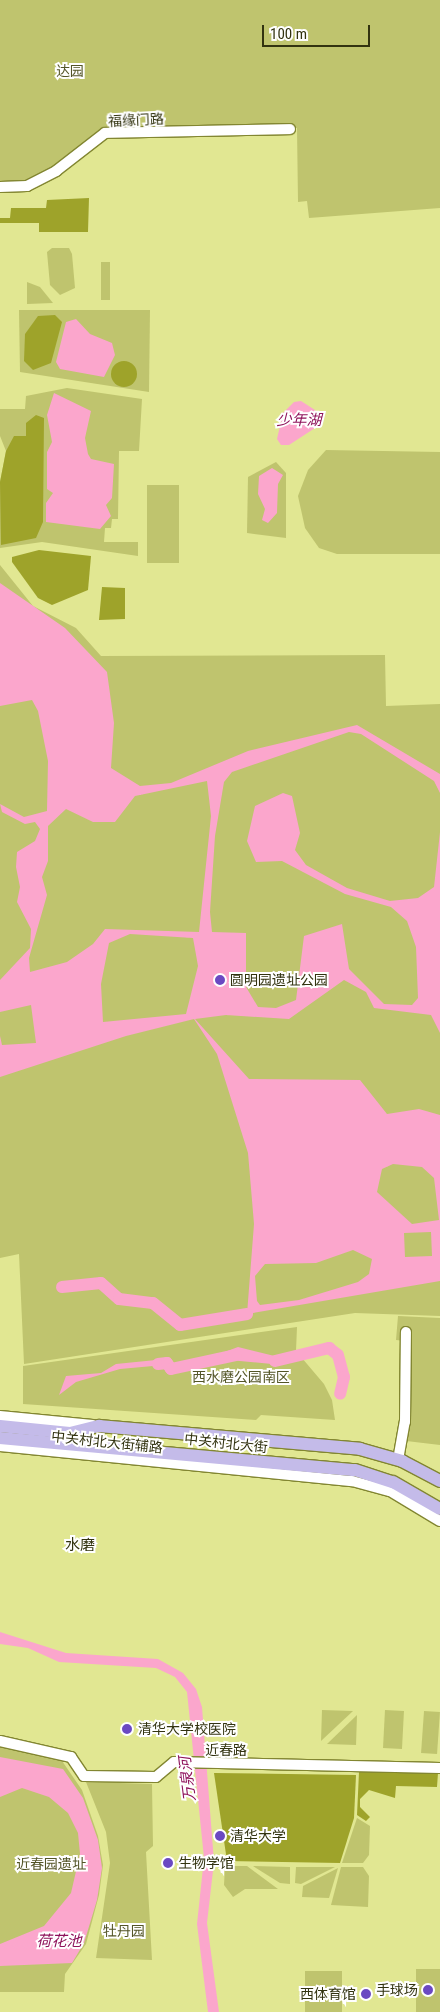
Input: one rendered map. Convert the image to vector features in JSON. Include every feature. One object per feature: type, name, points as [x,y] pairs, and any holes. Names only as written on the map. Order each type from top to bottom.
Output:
[{"type":"main road","name":"中关村北大街","points":[[0,1426],[70,1433],[99,1426],[360,1449],[398,1460],[440,1481]]},
{"type":"main road","name":"中关村北大街","points":[[0,1438],[355,1470],[394,1482],[440,1509]]},
{"type":"street","name":"福缘门路","points":[[0,187],[27,186],[56,171],[105,133],[290,130]]},
{"type":"street","points":[[398,1460],[405,1422],[406,1332]]},
{"type":"street","name":"中关村北大街辅路","points":[[0,1416],[99,1426]]},
{"type":"street","name":"中关村北大街辅路","points":[[0,1446],[352,1480],[390,1491],[440,1521]]},
{"type":"street","name":"近春路","points":[[0,1741],[71,1757],[84,1776],[156,1778],[174,1762],[187,1764],[440,1768]]},
{"type":"green space","name":"达园","points":[[0,0],[440,0],[440,208],[309,218],[307,201],[298,202],[297,128],[105,133],[27,186],[0,187]]},
{"type":"green space","points":[[52,248],[69,248],[72,254],[75,288],[60,295],[50,285],[47,252]]},
{"type":"green space","points":[[101,262],[110,262],[110,300],[101,300]]},
{"type":"green space","points":[[27,282],[40,287],[53,303],[27,304]]},
{"type":"green space","points":[[19,310],[150,310],[149,392],[20,372]]},
{"type":"green space","points":[[67,388],[142,399],[139,451],[119,451],[118,519],[112,519],[111,528],[105,528],[104,542],[138,542],[138,556],[42,542],[0,548],[0,482],[6,451],[0,436],[0,409],[25,409],[26,396]]},
{"type":"green space","points":[[326,450],[440,452],[440,554],[337,554],[319,548],[305,528],[298,496],[308,470]]},
{"type":"green space","points":[[276,462],[286,473],[286,538],[247,533],[248,477]]},
{"type":"green space","points":[[147,485],[179,485],[179,563],[147,563]]},
{"type":"green space","name":"圆明园遗址公园","points":[[0,565],[33,606],[76,628],[101,656],[385,655],[386,706],[440,704],[440,1316],[355,1313],[24,1364],[19,1254],[0,1258]]},
{"type":"green space","points":[[398,1316],[440,1318],[440,1445],[398,1440],[405,1341],[396,1340]]},
{"type":"green space","name":"西水磨公园南区","points":[[297,1327],[296,1351],[324,1384],[332,1400],[335,1420],[261,1415],[256,1420],[23,1404],[23,1366]]},
{"type":"green space","points":[[322,1710],[353,1711],[321,1741]]},
{"type":"green space","points":[[385,1710],[404,1711],[402,1749],[383,1748]]},
{"type":"green space","points":[[424,1711],[440,1712],[437,1754],[421,1753]]},
{"type":"green space","points":[[357,1715],[356,1745],[327,1744]]},
{"type":"green space","name":"近春园遗址","points":[[0,1745],[60,1758],[82,1790],[98,1836],[103,1865],[99,1895],[86,1944],[65,1974],[64,1992],[0,1992]]},
{"type":"green space","name":"牡丹园","points":[[86,1782],[152,1784],[153,1846],[146,1852],[152,1960],[96,1958],[110,1863],[106,1832]]},
{"type":"green space","points":[[357,1818],[370,1826],[369,1855],[363,1863],[342,1863]]},
{"type":"green space","points":[[225,1866],[247,1866],[278,1889],[245,1889],[233,1897],[224,1885]]},
{"type":"green space","points":[[253,1866],[290,1867],[290,1884],[280,1883]]},
{"type":"green space","points":[[296,1867],[335,1867],[301,1884],[295,1883]]},
{"type":"green space","points":[[341,1867],[363,1867],[369,1876],[368,1907],[331,1905]]},
{"type":"green space","points":[[338,1868],[329,1898],[302,1897],[303,1886]]},
{"type":"green space","name":"手球场","points":[[416,1969],[440,1969],[440,2012],[416,2012]]},
{"type":"green space","points":[[305,1971],[342,1971],[342,2012],[305,2012]]},
{"type":"shaded area","points":[[89,198],[88,232],[39,232],[39,223],[0,223],[0,218],[10,218],[11,208],[46,208],[47,200]]},
{"type":"shaded area","points":[[55,315],[62,322],[51,363],[33,370],[24,361],[25,334],[38,316]]},
{"type":"shaded area","points":[[124,361],[133,365],[137,374],[133,383],[124,387],[115,383],[111,374],[115,365]]},
{"type":"shaded area","points":[[36,415],[44,418],[43,522],[36,538],[1,545],[0,482],[6,451],[14,436],[26,436],[26,423]]},
{"type":"shaded area","points":[[39,550],[91,556],[88,590],[52,605],[38,598],[12,562],[12,557]]},
{"type":"shaded area","points":[[102,587],[125,588],[125,619],[99,620]]},
{"type":"shaded area","points":[[359,1772],[438,1773],[437,1787],[396,1786],[395,1798],[369,1790],[360,1799],[360,1807],[370,1817],[366,1821],[357,1815]]},
{"type":"shaded area","points":[[214,1773],[356,1775],[354,1818],[340,1863],[227,1861]]},
{"type":"water","points":[[76,319],[90,334],[112,343],[115,355],[104,377],[60,369],[56,362],[66,322]]},
{"type":"water","points":[[54,393],[91,411],[85,438],[88,454],[91,459],[114,464],[112,498],[106,505],[111,516],[100,529],[46,522],[46,503],[53,493],[47,489],[47,452],[52,442],[47,415]]},
{"type":"water","name":"少年湖","points":[[301,401],[315,410],[315,428],[289,445],[281,445],[277,439],[283,413],[294,402]]},
{"type":"water","points":[[272,468],[283,475],[278,484],[277,513],[268,523],[262,520],[265,509],[258,494],[259,476]]},
{"type":"water","points":[[0,583],[65,628],[107,672],[114,723],[111,768],[140,786],[171,783],[248,751],[357,725],[440,774],[440,793],[434,781],[361,734],[349,732],[232,772],[224,782],[215,836],[210,912],[212,932],[246,933],[246,987],[258,1007],[276,1008],[296,1000],[304,936],[342,924],[349,969],[384,1004],[412,1005],[418,998],[416,947],[407,921],[391,907],[345,894],[282,861],[256,862],[247,841],[255,806],[283,793],[292,796],[300,833],[295,850],[306,865],[347,888],[390,901],[418,898],[434,887],[440,832],[440,1033],[431,1015],[374,1008],[366,992],[344,980],[289,1019],[226,1015],[195,1019],[249,1079],[360,1080],[387,1114],[419,1109],[440,1115],[440,1281],[247,1314],[254,1224],[248,1153],[217,1054],[194,1019],[126,1036],[0,1077],[0,1036],[2,1045],[36,1043],[31,1005],[0,1012],[0,980],[30,948],[31,929],[17,902],[20,887],[16,867],[17,852],[35,841],[40,829],[35,822],[25,824],[2,812],[0,804],[24,817],[47,811],[48,761],[38,711],[32,700],[0,706]],"holes":[[[207,781],[211,816],[199,932],[105,929],[93,944],[67,962],[30,972],[29,958],[47,895],[42,877],[48,861],[48,826],[66,809],[93,822],[115,822],[135,796]],[[130,934],[193,938],[198,966],[186,1014],[103,1022],[101,984],[109,943]],[[393,1164],[422,1167],[434,1178],[439,1220],[412,1224],[377,1192],[382,1169]],[[431,1232],[432,1256],[405,1257],[404,1233]],[[353,1250],[372,1259],[369,1274],[358,1282],[299,1300],[260,1305],[257,1301],[255,1276],[265,1264],[316,1263]]]},
{"type":"water","points":[[238,1347],[291,1360],[272,1364],[218,1359],[169,1369],[164,1365],[120,1369],[76,1382],[59,1395],[66,1376],[101,1373],[116,1364],[166,1359],[175,1364],[198,1362]]},
{"type":"water","points":[[0,1632],[66,1653],[158,1659],[183,1673],[196,1689],[202,1707],[214,1862],[207,1923],[219,2012],[208,2012],[197,1924],[204,1858],[187,1692],[175,1677],[156,1668],[59,1662],[28,1648],[0,1644]]},
{"type":"water","name":"荷花池","points":[[0,1757],[63,1769],[83,1798],[98,1840],[102,1868],[97,1900],[84,1943],[72,1963],[0,1966],[0,1944],[44,1926],[71,1893],[80,1854],[78,1833],[68,1813],[49,1797],[22,1788],[0,1797]]},
{"type":"waterway","points":[[62,1287],[101,1283],[119,1299],[153,1303],[180,1325],[247,1314]]},
{"type":"waterway","points":[[275,1361],[329,1348],[338,1355],[344,1377],[340,1394]]},
{"type":"waterway","points":[[158,1364],[167,1363],[171,1369],[236,1355]]},
{"type":"place","name":"圆明园遗址公园","points":[[220,980]]},
{"type":"place","name":"清华大学校医院","points":[[127,1729]]},
{"type":"place","name":"清华大学","points":[[220,1836]]},
{"type":"place","name":"生物学馆","points":[[168,1863]]},
{"type":"place","name":"手球场","points":[[428,1990]]},
{"type":"place","name":"西体育馆","points":[[366,1994]]},
{"type":"district","name":"水磨","points":[[80,1546]]},
{"type":"water label","name":"万泉河","points":[[188,1779]]}]
